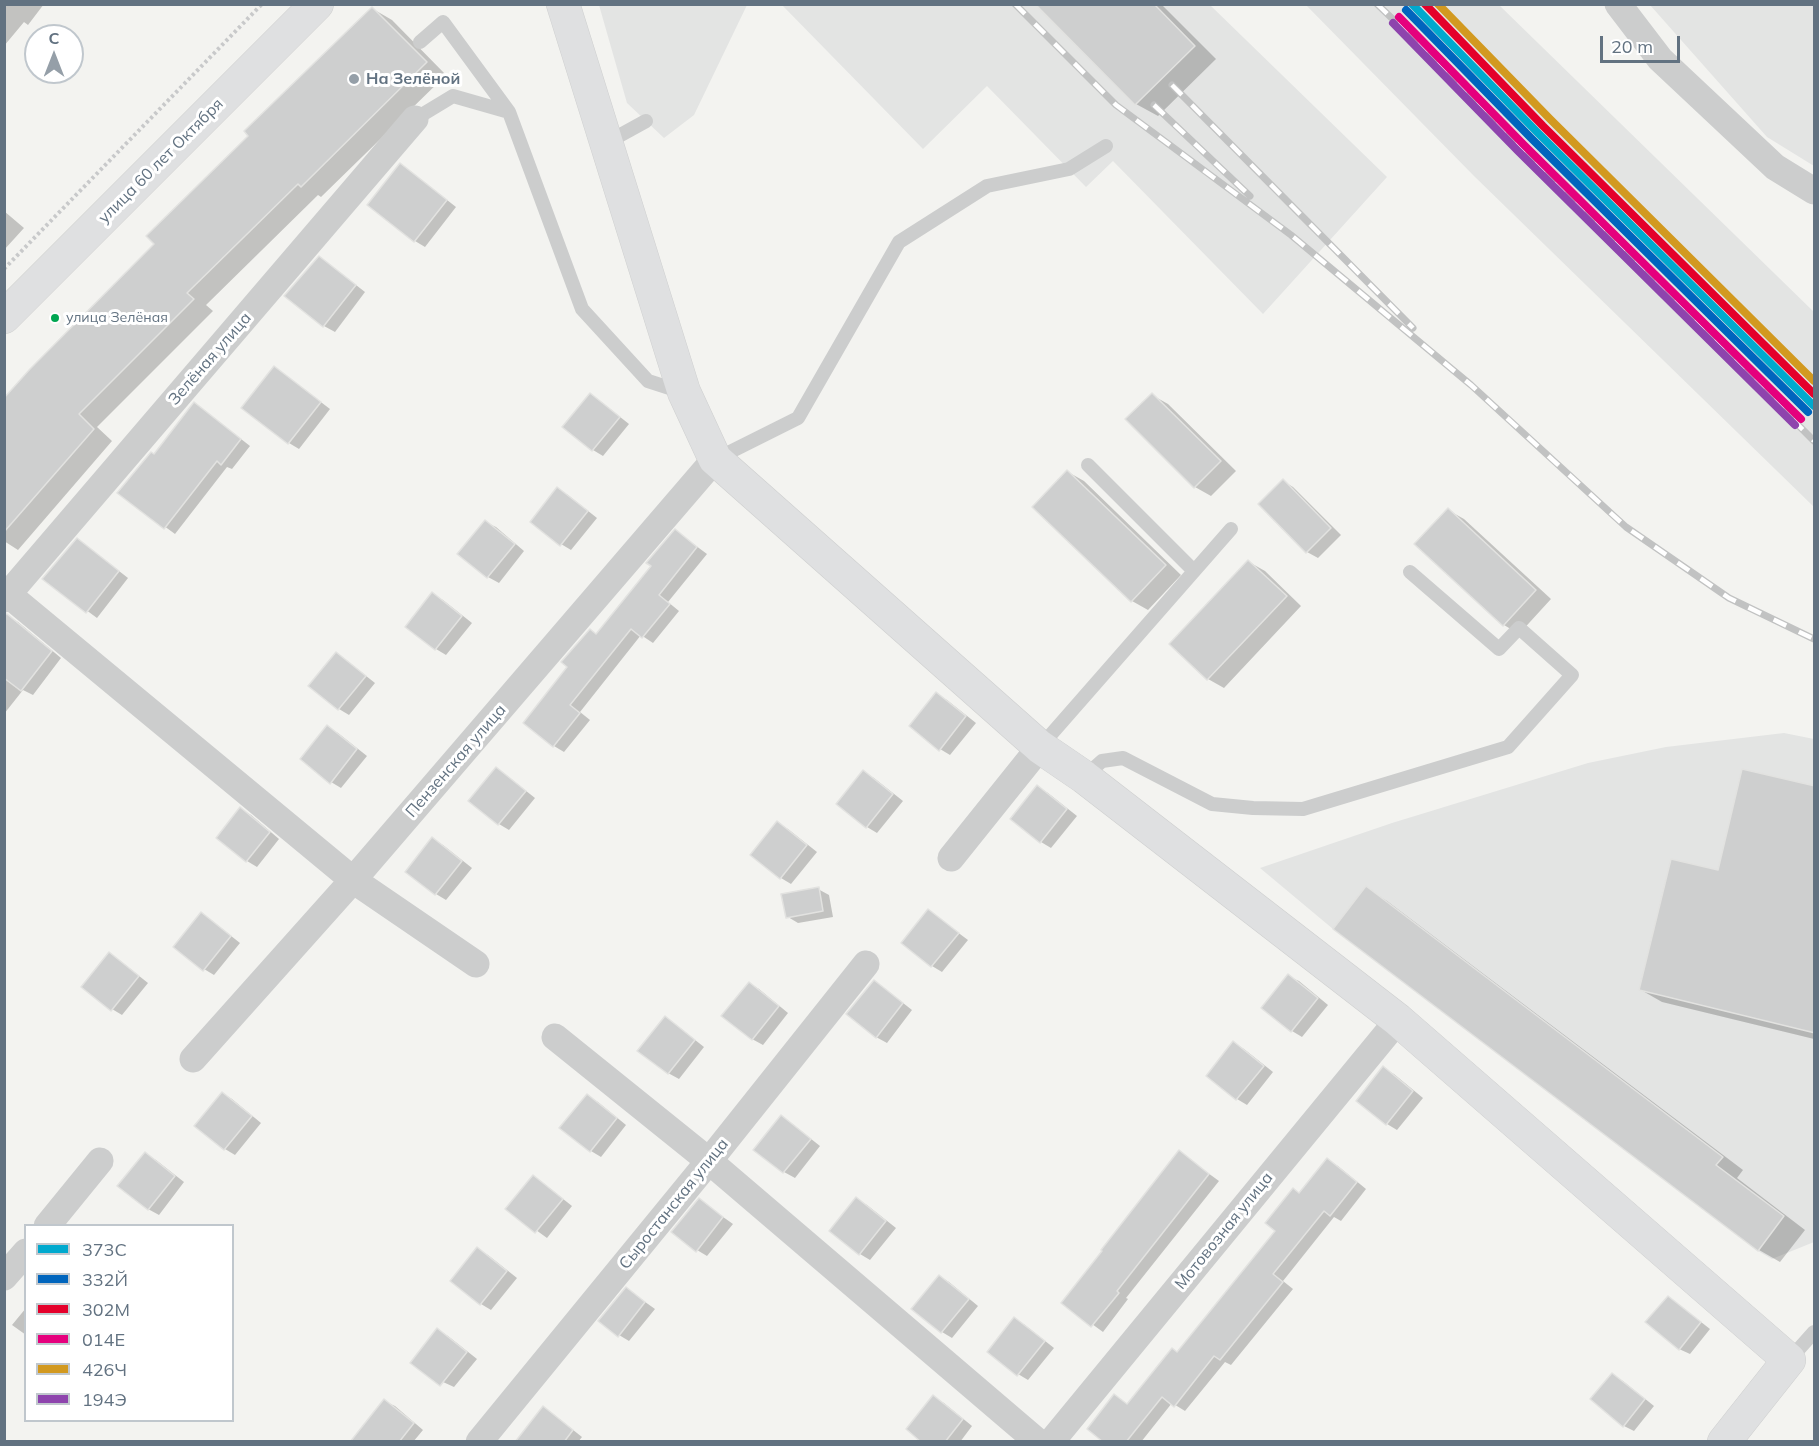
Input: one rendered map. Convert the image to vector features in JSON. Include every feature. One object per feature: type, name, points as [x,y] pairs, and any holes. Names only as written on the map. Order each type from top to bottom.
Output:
[{"type":"street","name":"улица 60 лет Октября","points":[[4,317],[317,4]]},
{"type":"street","points":[[563,4],[684,392],[715,459],[1040,747],[1084,777],[1398,1020],[1789,1360],[1724,1442]]},
{"type":"street","points":[[1618,4],[1668,66],[1775,167],[1815,191]]},
{"type":"street","name":"Зелёная улица","points":[[6,595],[415,119]]},
{"type":"street","name":"Пензенская улица","points":[[193,1059],[353,880],[715,459]]},
{"type":"street","points":[[6,595],[353,880],[476,964]]},
{"type":"street","points":[[951,858],[1040,747]]},
{"type":"street","name":"Сыростанская улица","points":[[479,1442],[709,1161],[866,964]]},
{"type":"street","name":"Мотовозная улица","points":[[1051,1442],[1398,1020]]},
{"type":"street","points":[[555,1036],[709,1161],[1038,1442]]},
{"type":"street","points":[[49,1224],[100,1161]]},
{"type":"street","points":[[4,1277],[24,1254]]},
{"type":"lane","points":[[420,42],[443,22],[509,112],[582,309],[648,381],[684,392]]},
{"type":"lane","points":[[415,119],[453,96],[509,112]]},
{"type":"lane","points":[[606,143],[646,121]]},
{"type":"lane","points":[[715,459],[798,418],[899,242],[987,186],[1069,169],[1106,146]]},
{"type":"lane","points":[[1088,465],[1194,571]]},
{"type":"lane","points":[[1040,747],[1231,529]]},
{"type":"lane","points":[[1084,777],[1102,761],[1123,759],[1212,804],[1303,809],[1508,747],[1572,675],[1519,628],[1499,649],[1410,572]]},
{"type":"lane","points":[[1789,1360],[1815,1332]]},
{"type":"path","points":[[4,269],[262,4]]},
{"type":"shaded area","points":[[599,5],[747,5],[694,115],[664,138],[627,103]]},
{"type":"shaded area","points":[[782,5],[1210,5],[1387,177],[1263,314],[1113,161],[1086,187],[987,86],[923,149]]},
{"type":"shaded area","points":[[1306,5],[1499,5],[1814,312],[1814,507],[1474,176]]},
{"type":"shaded area","points":[[1650,5],[1814,5],[1814,166],[1767,137]]},
{"type":"shaded area","points":[[1784,733],[1814,739],[1814,1242],[1772,1259],[1758,1251],[1333,929],[1260,868],[1392,823],[1588,763],[1666,747]]},
{"type":"building","points":[[1035,4],[1154,4],[1195,46],[1135,105]]},
{"type":"building","points":[[372,7],[427,62],[301,187],[298,184],[187,293],[194,299],[79,414],[94,429],[4,532],[4,398],[154,244],[146,236],[248,136],[244,131]]},
{"type":"building","points":[[400,163],[447,200],[414,242],[367,205]]},
{"type":"building","points":[[319,256],[356,285],[323,327],[284,296]]},
{"type":"building","points":[[274,366],[321,402],[288,444],[241,408]]},
{"type":"building","points":[[590,393],[620,417],[592,451],[562,427]]},
{"type":"building","points":[[1152,393],[1221,461],[1194,488],[1125,419]]},
{"type":"building","points":[[194,402],[241,439],[221,465],[217,461],[164,529],[117,493],[151,452],[154,454]]},
{"type":"building","points":[[1067,470],[1166,565],[1131,602],[1032,507]]},
{"type":"building","points":[[1283,479],[1331,528],[1306,553],[1258,504]]},
{"type":"building","points":[[557,487],[588,511],[560,546],[530,522]]},
{"type":"building","points":[[1448,508],[1536,590],[1503,626],[1414,544]]},
{"type":"building","points":[[485,520],[515,544],[487,578],[457,554]]},
{"type":"building","points":[[675,529],[697,547],[659,595],[670,604],[642,638],[631,629],[570,705],[580,713],[553,747],[523,723],[567,667],[561,662],[590,629],[596,634],[651,566],[646,563]]},
{"type":"building","points":[[77,538],[119,571],[86,613],[42,579]]},
{"type":"building","points":[[1248,560],[1287,596],[1207,680],[1169,644]]},
{"type":"building","points":[[432,592],[462,616],[435,650],[405,627]]},
{"type":"building","points":[[4,614],[7,614],[52,651],[21,691],[4,678]]},
{"type":"building","points":[[336,652],[366,676],[338,710],[308,686]]},
{"type":"building","points":[[936,692],[966,716],[939,751],[909,726]]},
{"type":"building","points":[[327,725],[357,749],[330,784],[300,759]]},
{"type":"building","points":[[496,767],[526,791],[498,825],[468,801]]},
{"type":"building","points":[[1742,769],[1815,786],[1815,1033],[1639,990],[1671,859],[1718,870]]},
{"type":"building","points":[[863,770],[893,794],[866,828],[836,804]]},
{"type":"building","points":[[1037,785],[1067,809],[1040,843],[1010,819]]},
{"type":"building","points":[[240,807],[270,832],[246,862],[216,838]]},
{"type":"building","points":[[777,821],[807,845],[780,879],[750,855]]},
{"type":"building","points":[[432,837],[462,861],[435,895],[405,872]]},
{"type":"building","points":[[1366,886],[1723,1157],[1716,1165],[1784,1216],[1758,1251],[1333,929]]},
{"type":"building","points":[[819,887],[823,911],[786,918],[781,894]]},
{"type":"building","points":[[928,909],[959,933],[931,967],[901,943]]},
{"type":"building","points":[[201,912],[231,936],[203,971],[173,947]]},
{"type":"building","points":[[109,952],[139,976],[111,1011],[81,987]]},
{"type":"building","points":[[1288,974],[1318,998],[1291,1032],[1261,1008]]},
{"type":"building","points":[[874,980],[903,1003],[876,1038],[846,1014]]},
{"type":"building","points":[[749,982],[779,1006],[752,1040],[721,1016]]},
{"type":"building","points":[[665,1016],[695,1040],[668,1074],[637,1051]]},
{"type":"building","points":[[1233,1041],[1264,1066],[1236,1100],[1206,1076]]},
{"type":"building","points":[[1383,1066],[1413,1091],[1386,1125],[1356,1101]]},
{"type":"building","points":[[222,1092],[252,1116],[224,1150],[194,1126]]},
{"type":"building","points":[[587,1094],[617,1118],[590,1152],[559,1128]]},
{"type":"building","points":[[781,1115],[811,1139],[783,1173],[753,1150]]},
{"type":"building","points":[[1179,1150],[1209,1174],[1091,1327],[1061,1303]]},
{"type":"building","points":[[145,1152],[175,1176],[148,1210],[117,1186]]},
{"type":"building","points":[[1327,1158],[1357,1182],[1330,1216],[1324,1211],[1273,1274],[1283,1282],[1220,1360],[1214,1356],[1174,1407],[1162,1397],[1126,1442],[1103,1442],[1087,1429],[1114,1394],[1127,1404],[1172,1348],[1177,1352],[1275,1231],[1265,1223],[1293,1188],[1299,1193]]},
{"type":"building","points":[[533,1175],[563,1199],[535,1233],[505,1209]]},
{"type":"building","points":[[856,1197],[886,1221],[859,1255],[829,1231]]},
{"type":"building","points":[[699,1198],[723,1217],[696,1252],[671,1232]]},
{"type":"building","points":[[477,1247],[507,1271],[480,1305],[450,1281]]},
{"type":"building","points":[[939,1275],[969,1299],[941,1333],[911,1309]]},
{"type":"building","points":[[626,1287],[645,1302],[618,1337],[598,1321]]},
{"type":"building","points":[[1668,1296],[1701,1322],[1679,1350],[1645,1322]]},
{"type":"building","points":[[1014,1317],[1045,1341],[1017,1376],[987,1352]]},
{"type":"building","points":[[437,1328],[467,1352],[440,1386],[410,1363]]},
{"type":"building","points":[[1612,1373],[1645,1399],[1623,1427],[1590,1399]]},
{"type":"building","points":[[933,1395],[963,1419],[945,1442],[921,1442],[906,1429]]},
{"type":"building","points":[[384,1399],[414,1423],[399,1442],[350,1442]]},
{"type":"building","points":[[543,1406],[573,1430],[564,1442],[515,1442]]},
{"type":"railway","points":[[1015,4],[1116,105],[1291,235],[1471,385],[1626,527],[1729,598],[1814,639]]},
{"type":"railway","points":[[1377,4],[1475,98],[1814,441]]},
{"type":"railway","points":[[1172,85],[1413,328]]},
{"type":"railway","points":[[1154,105],[1250,196]]},
{"type":"transit line","name":"373C","points":[[1412,4],[1537,132],[1814,406]]},
{"type":"transit line","name":"302М","points":[[1425,4],[1543,126],[1814,394]]},
{"type":"transit line","name":"426Ч","points":[[1438,4],[1550,119],[1814,381]]},
{"type":"transit line","name":"332Й","points":[[1406,10],[1531,138],[1808,412]]},
{"type":"transit line","name":"014Е","points":[[1399,17],[1524,145],[1801,419]]},
{"type":"transit line","name":"194Э","points":[[1393,23],[1518,151],[1795,425]]},
{"type":"place","name":"На Зелёной","points":[[354,79]]},
{"type":"place","name":"улица Зелёная","points":[[55,318]]}]
